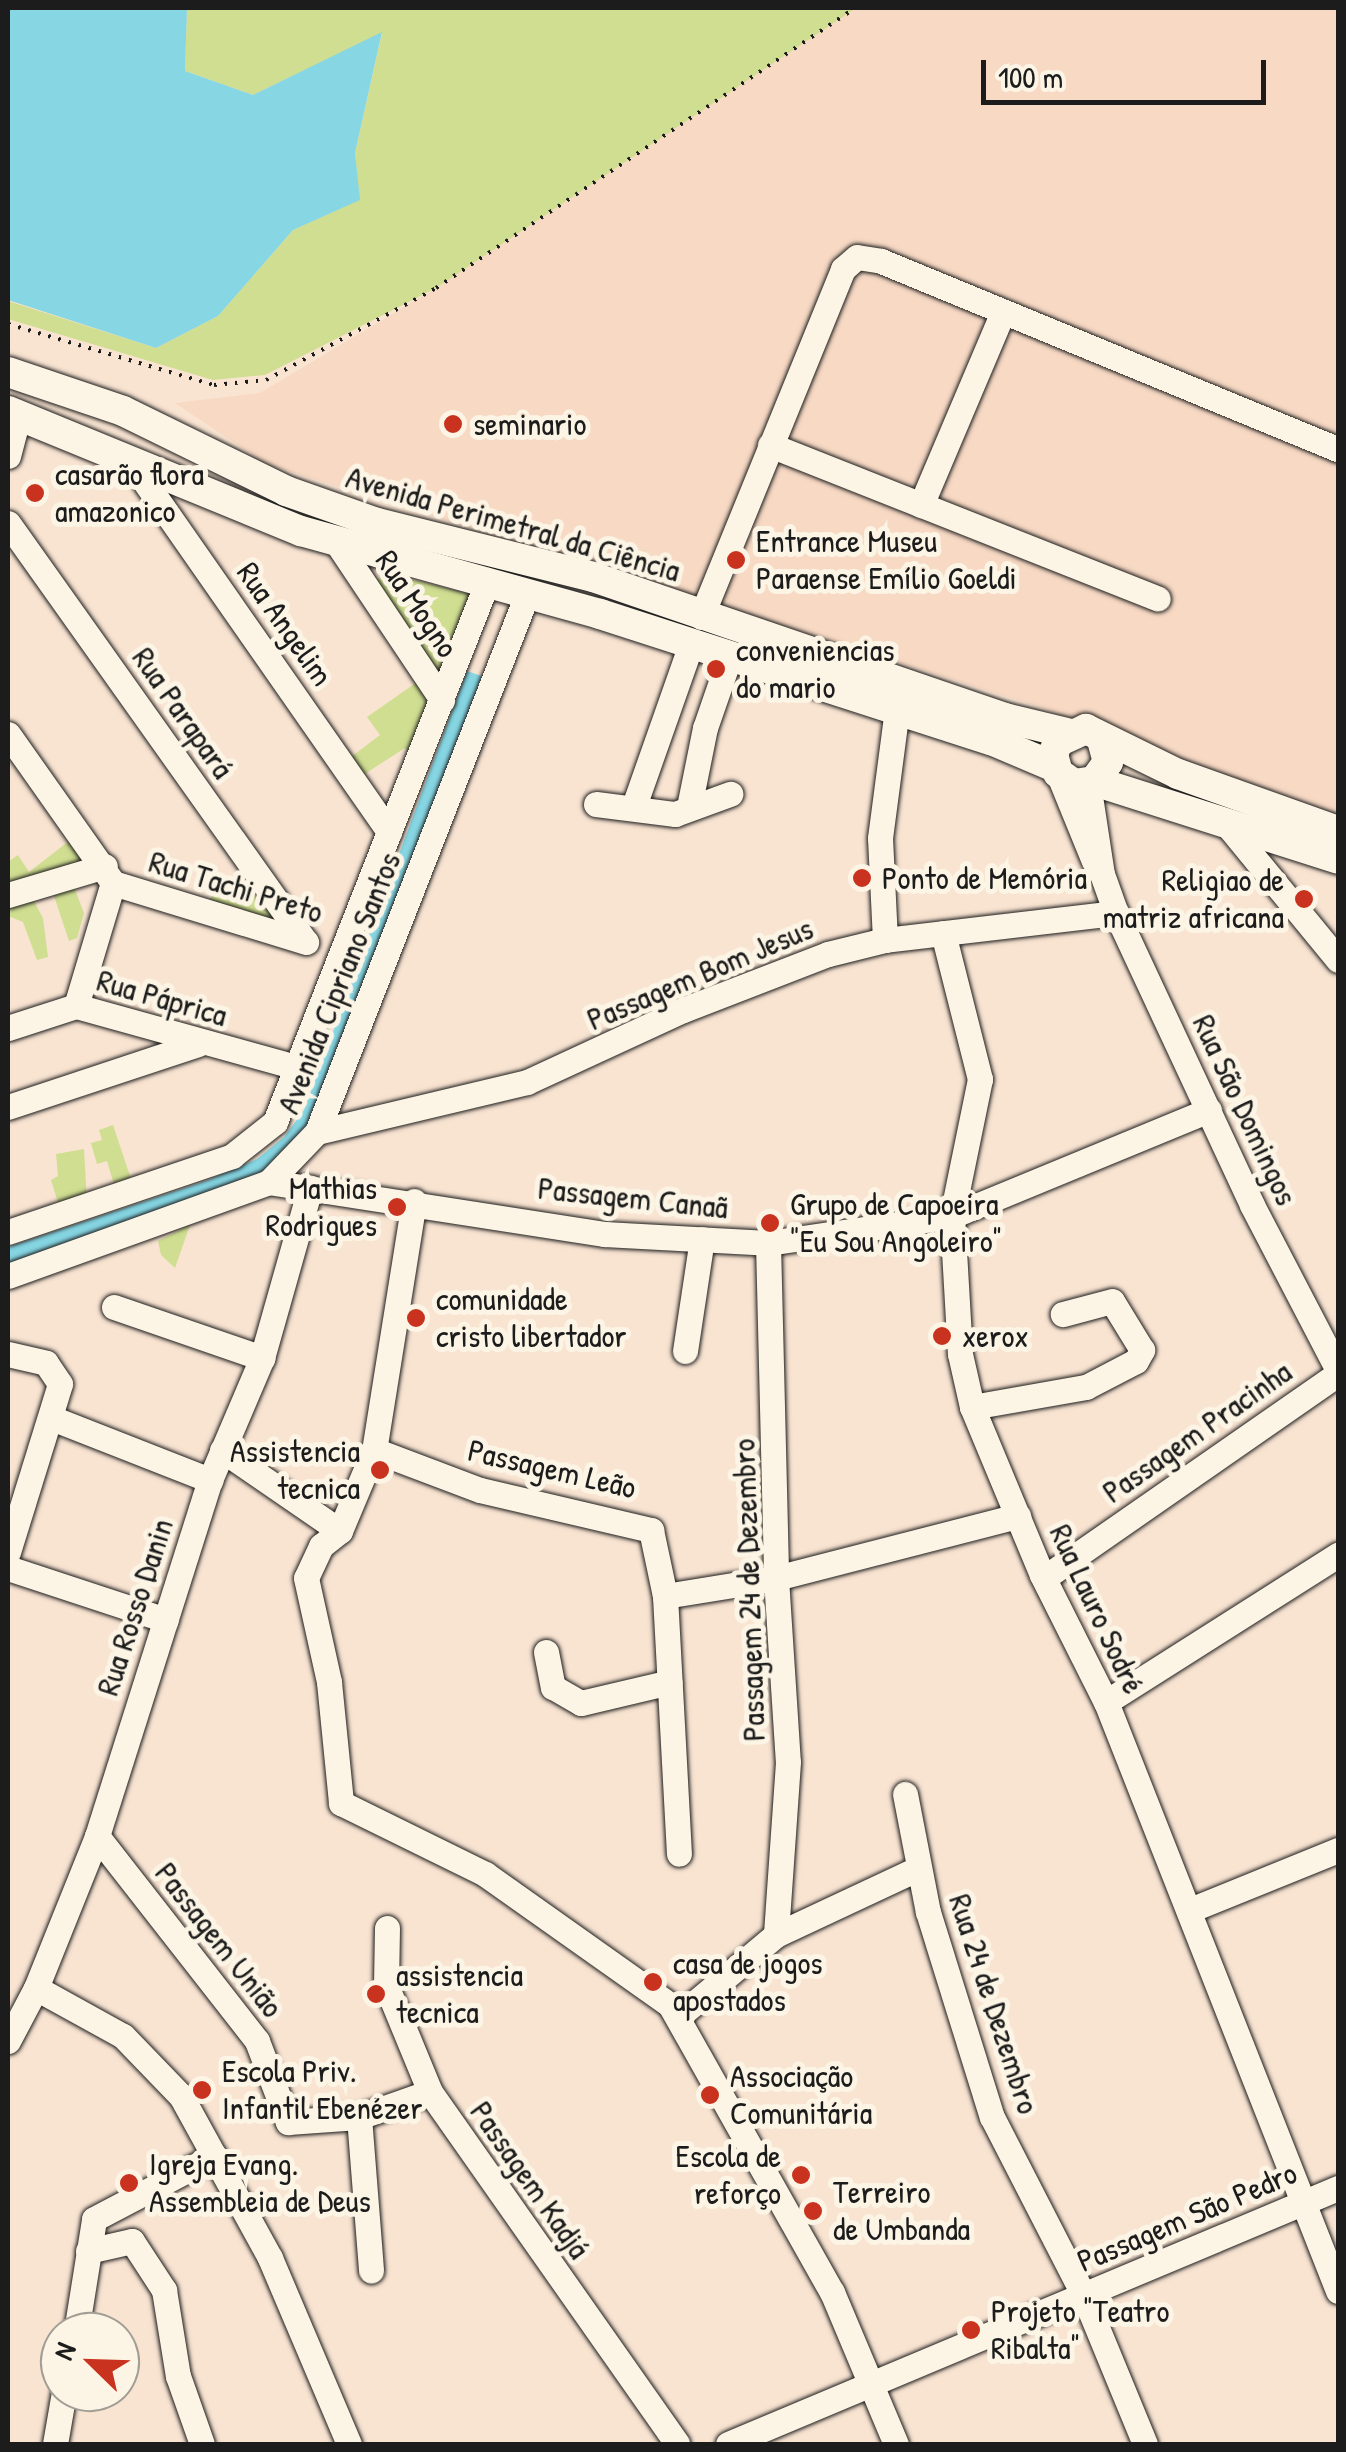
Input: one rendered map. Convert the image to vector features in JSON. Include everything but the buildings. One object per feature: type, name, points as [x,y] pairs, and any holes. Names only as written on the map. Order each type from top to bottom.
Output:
[{"type":"main road","name":"Avenida Perimetral da Ciência","points":[[8,372],[123,412],[304,498],[593,577],[696,631],[730,656],[897,708],[1057,770]]},
{"type":"main road","name":"Avenida Perimetral da Ciência","points":[[13,412],[337,543],[696,631],[1067,732]]},
{"type":"main road","points":[[1338,832],[1102,740],[1086,730],[1067,732],[1055,748],[1057,770],[1338,858]]},
{"type":"main road","points":[[1091,782],[1108,762],[1102,740]]},
{"type":"street","points":[[634,806],[696,631],[849,261],[880,261],[1338,449]]},
{"type":"street","points":[[921,505],[1003,312]]},
{"type":"street","points":[[8,456],[13,412]]},
{"type":"street","points":[[770,446],[1158,599]]},
{"type":"street","name":"Rua Angelim","points":[[126,455],[389,832]]},
{"type":"street","name":"Rua Parapará","points":[[8,523],[305,941]]},
{"type":"street","name":"Rua Mogno","points":[[337,543],[442,700]]},
{"type":"street","name":"Avenida Cipriano Santos","points":[[8,1232],[232,1156],[275,1122],[300,1068],[488,580]]},
{"type":"street","name":"Avenida Cipriano Santos","points":[[8,1276],[269,1182],[317,1132],[528,592]]},
{"type":"street","points":[[689,807],[705,728],[730,656]]},
{"type":"street","points":[[885,940],[880,838],[897,708]]},
{"type":"street","points":[[8,734],[109,874],[76,1006]]},
{"type":"street","name":"Rua São Domingos","points":[[1057,770],[1082,840],[1102,874],[1116,914],[1338,1372]]},
{"type":"street","name":"Rua São Domingos","points":[[1091,782],[1102,874]]},
{"type":"street","points":[[596,804],[675,814],[730,794]]},
{"type":"street","points":[[1224,820],[1338,960]]},
{"type":"street","name":"Rua Tachi Preto","points":[[8,895],[109,874],[342,953]]},
{"type":"street","name":"Passagem Bom Jesus","points":[[317,1132],[527,1082],[683,1010],[828,954],[885,940],[1116,914]]},
{"type":"street","name":"Rua Lauro Sodré","points":[[943,933],[980,1080],[952,1216],[960,1354],[972,1407],[1044,1578],[1106,1702],[1338,2291]]},
{"type":"street","name":"Rua Páprica","points":[[8,1028],[76,1006],[198,1044],[300,1068]]},
{"type":"street","points":[[8,1106],[198,1044]]},
{"type":"street","name":"Passagem Canaã","points":[[269,1182],[414,1201],[604,1234],[768,1243],[952,1216],[1209,1110]]},
{"type":"street","name":"Rua Rosso Danin","points":[[8,2041],[36,1988],[96,1836],[210,1480],[262,1358],[310,1188]]},
{"type":"street","points":[[414,1201],[374,1450],[340,1531],[321,1546],[306,1578],[329,1682],[340,1794],[347,1810],[450,1853],[540,1910],[679,2016],[832,2292],[896,2444]]},
{"type":"street","points":[[685,1351],[702,1239]]},
{"type":"street","name":"Passagem 24 de Dezembro","points":[[768,1243],[776,1578],[788,1762],[776,1934]]},
{"type":"street","points":[[972,1407],[1086,1387],[1136,1361],[1142,1350],[1112,1301],[1063,1314]]},
{"type":"street","points":[[114,1307],[262,1358]]},
{"type":"street","points":[[8,1354],[46,1363],[60,1384],[54,1419],[8,1552]]},
{"type":"street","name":"Passagem Pracinha","points":[[1044,1578],[1338,1372]]},
{"type":"street","points":[[54,1419],[210,1480]]},
{"type":"street","points":[[222,1450],[340,1531]]},
{"type":"street","name":"Passagem Leão","points":[[374,1450],[480,1490],[645,1523],[655,1538],[665,1596]]},
{"type":"street","points":[[680,1854],[665,1596],[776,1578],[1018,1516]]},
{"type":"street","points":[[1106,1702],[1338,1556]]},
{"type":"street","points":[[8,1568],[166,1620]]},
{"type":"street","points":[[546,1652],[553,1687],[581,1703],[670,1682]]},
{"type":"street","name":"Rua 24 de Dezembro","points":[[904,1794],[917,1869],[992,2117],[1084,2296],[1145,2444]]},
{"type":"street","name":"Passagem União","points":[[96,1836],[257,2041],[290,2123],[359,2117],[430,2092]]},
{"type":"street","points":[[1190,1910],[1338,1850]]},
{"type":"street","points":[[679,2016],[776,1934],[917,1869]]},
{"type":"street","name":"Passagem Kadjá","points":[[387,1928],[386,1985],[430,2092],[678,2444]]},
{"type":"street","points":[[36,1988],[143,2054],[180,2096],[270,2258],[348,2444]]},
{"type":"street","points":[[359,2117],[371,2271]]},
{"type":"street","points":[[79,2312],[89,2239],[108,2210],[214,2156]]},
{"type":"street","name":"Passagem São Pedro","points":[[728,2444],[875,2387],[1338,2188]]},
{"type":"street","points":[[89,2239],[132,2241],[164,2290],[178,2376],[202,2444]]},
{"type":"street","points":[[55,2444],[61,2412]]},
{"type":"path","points":[[8,324],[214,385],[266,380],[436,288],[854,8]]},
{"type":"shaded area","points":[[855,8],[1338,8],[1338,822],[1037,706],[266,464],[175,403],[260,393],[436,288]]},
{"type":"green space","points":[[187,8],[856,8],[436,288],[265,375],[213,380],[8,319],[8,301],[156,348],[218,316],[293,230],[359,200],[355,153],[382,33],[253,95],[185,71]]},
{"type":"green space","points":[[385,573],[479,596],[434,681],[376,581]]},
{"type":"green space","points":[[420,680],[438,702],[414,759],[405,748],[360,777],[347,760],[380,735],[367,717]]},
{"type":"green space","points":[[69,841],[81,859],[73,870],[8,892],[8,862],[18,855],[29,872]]},
{"type":"green space","points":[[245,865],[296,935],[202,906]]},
{"type":"green space","points":[[72,882],[84,913],[77,938],[69,941],[51,887]]},
{"type":"green space","points":[[29,892],[43,918],[48,957],[37,960],[23,922],[8,916],[8,898]]},
{"type":"green space","points":[[113,1125],[132,1182],[115,1188],[107,1161],[97,1164],[91,1143],[102,1140],[99,1130]]},
{"type":"green space","points":[[84,1149],[87,1201],[60,1209],[51,1180],[58,1176],[56,1154]]},
{"type":"green space","points":[[190,1225],[175,1268],[161,1255],[158,1241]]},
{"type":"water","points":[[8,8],[187,8],[185,71],[253,95],[382,32],[355,153],[360,200],[293,230],[218,316],[156,348],[8,300]]},
{"type":"water","points":[[467,671],[487,678],[303,1143],[258,1177],[8,1265],[8,1247],[208,1180],[257,1159],[284,1137],[304,1110]]},
{"type":"place","name":"seminario","points":[[453,424]]},
{"type":"place","name":"casarão flora amazonico","points":[[35,493]]},
{"type":"place","name":"Entrance Museu Paraense Emílio Goeldi","points":[[736,560]]},
{"type":"place","name":"conveniencias do mario","points":[[716,669]]},
{"type":"place","name":"Ponto de Memória","points":[[862,878]]},
{"type":"place","name":"Religiao de matriz africana","points":[[1304,899]]},
{"type":"place","name":"Mathias Rodrigues","points":[[397,1207]]},
{"type":"place","name":"Grupo de Capoeira \"Eu Sou Angoleiro\"","points":[[770,1223]]},
{"type":"place","name":"comunidade cristo libertador","points":[[416,1318]]},
{"type":"place","name":"xerox","points":[[942,1336]]},
{"type":"place","name":"Assistencia tecnica","points":[[380,1470]]},
{"type":"place","name":"casa de jogos apostados","points":[[653,1982]]},
{"type":"place","name":"assistencia tecnica","points":[[376,1994]]},
{"type":"place","name":"Escola Priv. Infantil Ebenézer","points":[[202,2090]]},
{"type":"place","name":"Associação Comunitária","points":[[710,2095]]},
{"type":"place","name":"Escola de reforço","points":[[801,2175]]},
{"type":"place","name":"Igreja Evang. Assembleia de Deus","points":[[129,2183]]},
{"type":"place","name":"Terreiro de Umbanda","points":[[813,2211]]},
{"type":"place","name":"Projeto \"Teatro Ribalta\"","points":[[971,2330]]}]
